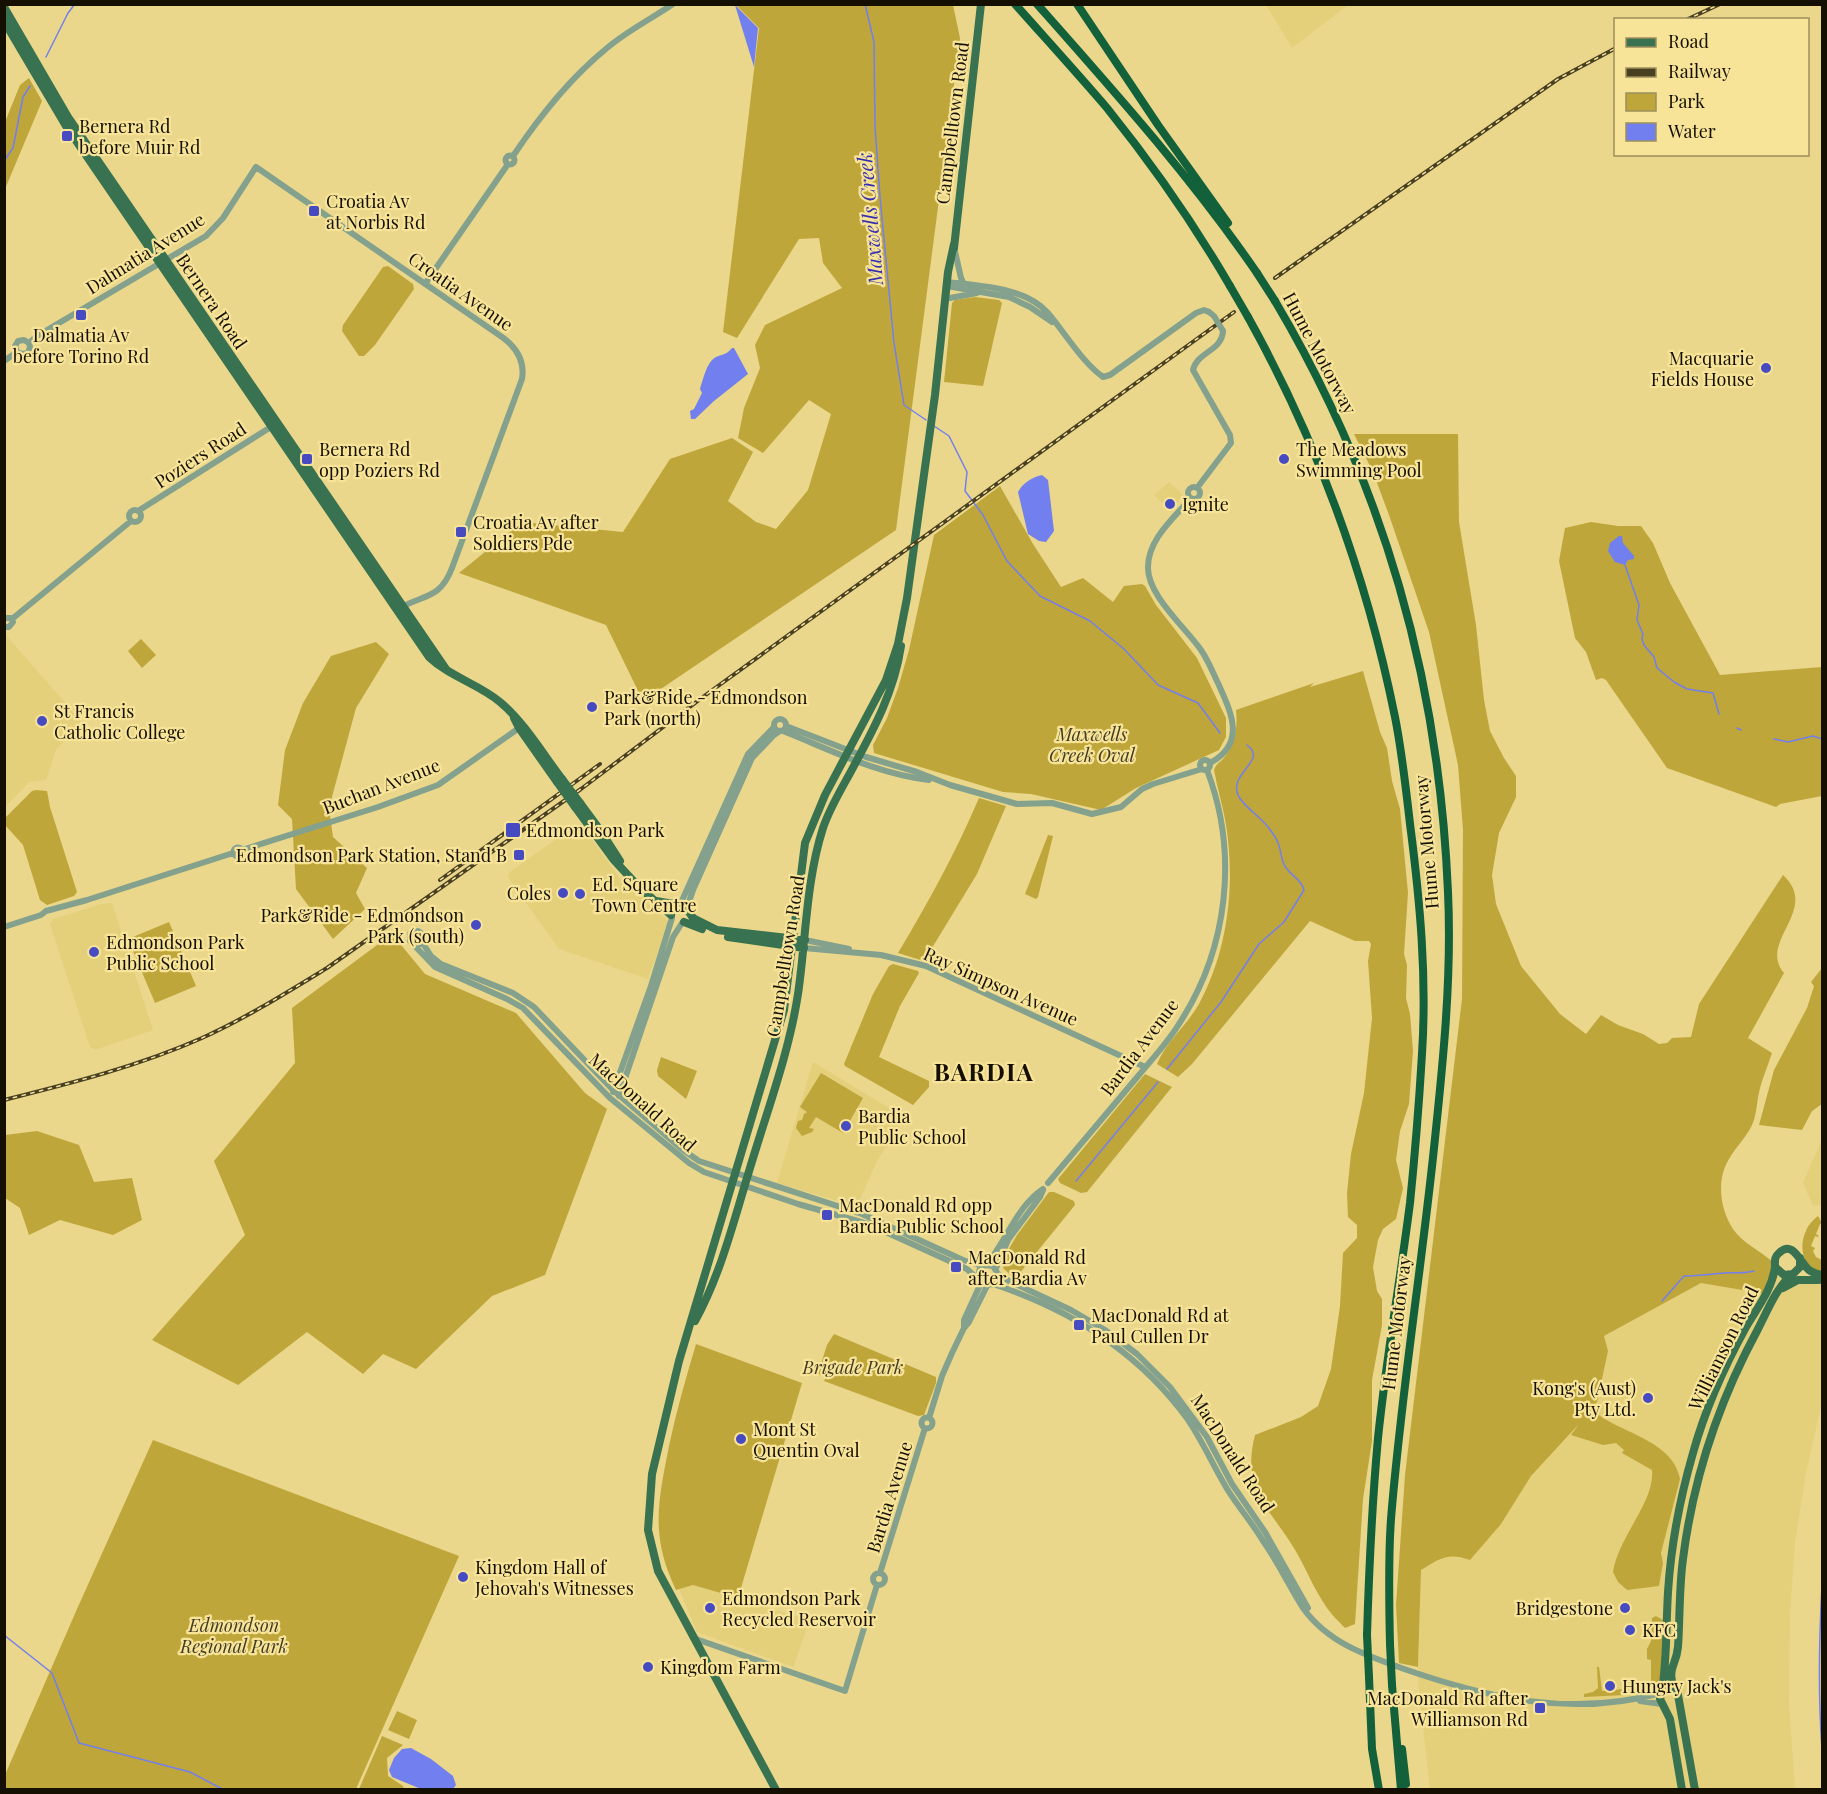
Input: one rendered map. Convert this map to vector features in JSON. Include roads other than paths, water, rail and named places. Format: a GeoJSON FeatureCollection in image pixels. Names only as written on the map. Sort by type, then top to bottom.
{"type":"FeatureCollection","features":[{"type":"Feature","properties":{"kind":"highway","name":"Hume Motorway"},"geometry":{"type":"LineString","coordinates":[[1015,4],[1106,108],[1147,160],[1208,248],[1248,317],[1315,454],[1338,515],[1371,616],[1395,718],[1420,900],[1423,959],[1422,1053],[1410,1200],[1378,1436],[1371,1527],[1367,1635],[1372,1749],[1377,1790]]}},
{"type":"Feature","properties":{"kind":"highway","name":"Hume Motorway"},"geometry":{"type":"LineString","coordinates":[[1036,4],[1150,133],[1231,235],[1275,301],[1323,389],[1347,439],[1386,541],[1412,627],[1440,791],[1449,893],[1446,1020],[1434,1149],[1390,1521],[1390,1644],[1393,1711],[1401,1790]]}},
{"type":"Feature","properties":{"kind":"highway"},"geometry":{"type":"LineString","coordinates":[[1077,4],[1228,224],[1231,235]]}},
{"type":"Feature","properties":{"kind":"highway"},"geometry":{"type":"LineString","coordinates":[[1393,1711],[1401,1741],[1407,1790]]}},
{"type":"Feature","properties":{"kind":"main road","name":"Campbelltown Road"},"geometry":{"type":"LineString","coordinates":[[688,1333],[705,1303],[717,1274],[790,1032],[798,996],[815,862],[823,829],[831,808],[880,716],[892,688],[898,665],[949,285],[981,4]]}},
{"type":"Feature","properties":{"kind":"main road","name":"Bernera Road"},"geometry":{"type":"LineString","coordinates":[[4,7],[60,104],[163,262]]}},
{"type":"Feature","properties":{"kind":"main road","name":"Bernera Road"},"geometry":{"type":"LineString","coordinates":[[4,21],[59,117],[163,262],[409,620],[423,642],[429,657],[439,666],[495,698],[513,717]]}},
{"type":"Feature","properties":{"kind":"main road","name":"Campbelltown Road"},"geometry":{"type":"LineString","coordinates":[[935,395],[940,376],[950,298],[949,285]]}},
{"type":"Feature","properties":{"kind":"main road","name":"Campbelltown Road"},"geometry":{"type":"LineString","coordinates":[[776,1790],[658,1571],[648,1530],[648,1514],[654,1463],[679,1361],[784,1010],[805,843],[817,811],[886,680],[903,621]]}},
{"type":"Feature","properties":{"kind":"main road"},"geometry":{"type":"LineString","coordinates":[[513,717],[560,781]]}},
{"type":"Feature","properties":{"kind":"main road"},"geometry":{"type":"LineString","coordinates":[[513,717],[521,723],[613,859],[676,922],[740,939],[792,942]]}},
{"type":"Feature","properties":{"kind":"main road"},"geometry":{"type":"LineString","coordinates":[[656,901],[683,908],[704,925],[738,935],[740,939]]}},
{"type":"Feature","properties":{"kind":"main road"},"geometry":{"type":"LineString","coordinates":[[672,917],[672,910],[683,908]]}},
{"type":"Feature","properties":{"kind":"main road"},"geometry":{"type":"LineString","coordinates":[[683,908],[688,919],[683,923]]}},
{"type":"Feature","properties":{"kind":"main road"},"geometry":{"type":"LineString","coordinates":[[722,931],[804,944]]}},
{"type":"Feature","properties":{"kind":"main road"},"geometry":{"type":"LineString","coordinates":[[1784,1250],[1794,1250],[1809,1270],[1821,1279],[1781,1274],[1775,1267],[1777,1255],[1784,1250]]}},
{"type":"Feature","properties":{"kind":"main road"},"geometry":{"type":"LineString","coordinates":[[1792,1274],[1800,1267],[1800,1258]]}},
{"type":"Feature","properties":{"kind":"main road","name":"Williamson Road"},"geometry":{"type":"LineString","coordinates":[[1662,1692],[1672,1557],[1680,1506],[1693,1452],[1723,1374],[1745,1328],[1770,1287],[1775,1267]]}},
{"type":"Feature","properties":{"kind":"main road","name":"Williamson Road"},"geometry":{"type":"LineString","coordinates":[[1695,1790],[1677,1694],[1670,1674],[1677,1651],[1682,1564],[1695,1493],[1722,1405],[1735,1374],[1779,1288],[1792,1274]]}},
{"type":"Feature","properties":{"kind":"main road"},"geometry":{"type":"LineString","coordinates":[[1765,1315],[1777,1296],[1789,1284],[1798,1280],[1821,1279]]}},
{"type":"Feature","properties":{"kind":"main road"},"geometry":{"type":"LineString","coordinates":[[1662,1704],[1672,1707],[1677,1703],[1677,1694],[1669,1688],[1662,1692],[1660,1699],[1662,1704],[1670,1719],[1682,1790]]}},
{"type":"Feature","properties":{"kind":"street"},"geometry":{"type":"LineString","coordinates":[[425,284],[508,164],[506,158],[513,156],[549,105],[608,47],[673,4]]}},
{"type":"Feature","properties":{"kind":"street","name":"Dalmatia Avenue"},"geometry":{"type":"LineString","coordinates":[[29,343],[37,336],[197,242],[217,225],[256,167]]}},
{"type":"Feature","properties":{"kind":"street","name":"Croatia Avenue"},"geometry":{"type":"LineString","coordinates":[[256,167],[509,342],[520,358],[522,373],[448,577],[435,594],[400,608]]}},
{"type":"Feature","properties":{"kind":"street"},"geometry":{"type":"LineString","coordinates":[[954,244],[964,284]]}},
{"type":"Feature","properties":{"kind":"street"},"geometry":{"type":"LineString","coordinates":[[774,727],[846,754],[856,762],[915,779],[935,781],[1017,804],[1052,803],[1092,814],[1121,807],[1142,789],[1153,784],[1204,769],[1200,765],[1202,761],[1208,760],[1210,763],[1220,756],[1230,742],[1233,730],[1232,716],[1203,653],[1159,597],[1148,572],[1152,549],[1159,536],[1191,498],[1188,494],[1189,490],[1193,487],[1197,488],[1231,443],[1230,435],[1192,370],[1196,362],[1221,342],[1223,331],[1214,316],[1204,310],[1196,313],[1106,377],[1100,375],[1042,308],[1028,299],[1011,292],[964,284],[949,285]]}},
{"type":"Feature","properties":{"kind":"street"},"geometry":{"type":"LineString","coordinates":[[949,285],[1017,300],[1055,324]]}},
{"type":"Feature","properties":{"kind":"street"},"geometry":{"type":"LineString","coordinates":[[950,298],[980,292]]}},
{"type":"Feature","properties":{"kind":"street"},"geometry":{"type":"LineString","coordinates":[[20,340],[26,340],[29,343],[28,353],[17,352],[15,346],[20,340]]}},
{"type":"Feature","properties":{"kind":"street"},"geometry":{"type":"LineString","coordinates":[[4,362],[17,352]]}},
{"type":"Feature","properties":{"kind":"street","name":"Poziers Road"},"geometry":{"type":"LineString","coordinates":[[8,619],[131,521],[129,515],[131,512],[138,511],[274,424]]}},
{"type":"Feature","properties":{"kind":"street"},"geometry":{"type":"LineString","coordinates":[[4,627],[12,625],[8,619]]}},
{"type":"Feature","properties":{"kind":"street"},"geometry":{"type":"LineString","coordinates":[[780,719],[784,720],[783,729],[752,758],[683,908],[717,822],[748,754],[774,727],[775,722],[780,719]]}},
{"type":"Feature","properties":{"kind":"street","name":"Buchan Avenue"},"geometry":{"type":"LineString","coordinates":[[4,927],[233,853],[237,847],[242,850],[337,820],[438,784],[519,728]]}},
{"type":"Feature","properties":{"kind":"street"},"geometry":{"type":"LineString","coordinates":[[846,754],[860,754],[917,772],[935,781]]}},
{"type":"Feature","properties":{"kind":"street","name":"Bardia Avenue"},"geometry":{"type":"LineString","coordinates":[[1048,1183],[1178,1026],[1192,1002],[1212,956],[1225,895],[1223,837],[1204,769]]}},
{"type":"Feature","properties":{"kind":"street"},"geometry":{"type":"LineString","coordinates":[[717,822],[729,801],[733,801]]}},
{"type":"Feature","properties":{"kind":"street"},"geometry":{"type":"LineString","coordinates":[[616,1103],[616,1093],[672,917]]}},
{"type":"Feature","properties":{"kind":"street"},"geometry":{"type":"LineString","coordinates":[[610,1098],[616,1093],[676,930],[683,923]]}},
{"type":"Feature","properties":{"kind":"street"},"geometry":{"type":"LineString","coordinates":[[414,931],[423,934],[422,942],[415,945],[409,938],[414,931]]}},
{"type":"Feature","properties":{"kind":"street","name":"MacDonald Road"},"geometry":{"type":"LineString","coordinates":[[422,942],[431,956],[441,964],[513,993],[534,1007],[616,1093],[692,1156],[735,1178]]}},
{"type":"Feature","properties":{"kind":"street","name":"Ray Simpson Avenue"},"geometry":{"type":"LineString","coordinates":[[804,944],[906,960],[939,971],[1145,1067]]}},
{"type":"Feature","properties":{"kind":"street","name":"MacDonald Road"},"geometry":{"type":"LineString","coordinates":[[415,945],[426,960],[439,970],[523,1008],[610,1098],[689,1163],[704,1172],[735,1178],[862,1215],[963,1260],[985,1265],[1009,1281],[1071,1310],[1105,1330],[1137,1354],[1170,1387],[1207,1437],[1232,1484],[1265,1532],[1318,1624]]}},
{"type":"Feature","properties":{"kind":"street"},"geometry":{"type":"LineString","coordinates":[[639,1019],[651,993],[656,988]]}},
{"type":"Feature","properties":{"kind":"street","name":"MacDonald Road"},"geometry":{"type":"LineString","coordinates":[[746,1181],[815,1209],[869,1224],[967,1269],[985,1283],[1026,1296],[1091,1329],[1134,1360],[1157,1383],[1194,1430],[1228,1491],[1264,1542],[1309,1617],[1339,1641],[1361,1654],[1477,1692],[1510,1699],[1550,1704],[1591,1704],[1637,1700],[1662,1692]]}},
{"type":"Feature","properties":{"kind":"street"},"geometry":{"type":"LineString","coordinates":[[1043,1189],[1040,1197],[1008,1240],[998,1259],[997,1280],[985,1283],[978,1271],[985,1265],[994,1256],[1012,1223],[1036,1194],[1043,1189]]}},
{"type":"Feature","properties":{"kind":"street","name":"Bardia Avenue"},"geometry":{"type":"LineString","coordinates":[[693,1638],[845,1691],[877,1585],[880,1586],[885,1581],[884,1576],[880,1573],[926,1428],[932,1425],[929,1418],[942,1376],[969,1322],[985,1283]]}},
{"type":"Feature","properties":{"kind":"street","name":"MacDonald Road"},"geometry":{"type":"LineString","coordinates":[[1637,1700],[1662,1704]]}},
{"type":"Feature","properties":{"kind":"water"},"geometry":{"type":"Polygon","coordinates":[[[735,5],[758,28],[754,67],[735,5]]]}},
{"type":"Feature","properties":{"kind":"water"},"geometry":{"type":"Polygon","coordinates":[[[732,348],[748,374],[695,419],[691,419],[690,411],[694,409],[702,393],[700,389],[710,362],[732,348]]]}},
{"type":"Feature","properties":{"kind":"water"},"geometry":{"type":"Polygon","coordinates":[[[1042,475],[1048,480],[1054,531],[1046,542],[1039,541],[1028,534],[1018,492],[1028,481],[1042,475]]]}},
{"type":"Feature","properties":{"kind":"water"},"geometry":{"type":"Polygon","coordinates":[[[1622,536],[1623,543],[1634,556],[1634,559],[1628,560],[1625,565],[1615,562],[1608,551],[1610,543],[1622,536]]]}},
{"type":"Feature","properties":{"kind":"water"},"geometry":{"type":"Polygon","coordinates":[[[411,1748],[431,1759],[453,1776],[456,1785],[453,1789],[421,1789],[392,1777],[389,1770],[394,1758],[402,1749],[411,1748]]]}},
{"type":"Feature","properties":{"kind":"waterway"},"geometry":{"type":"LineString","coordinates":[[46,57],[68,13],[75,4]]}},
{"type":"Feature","properties":{"kind":"waterway","name":"Maxwells Creek"},"geometry":{"type":"LineString","coordinates":[[865,4],[874,42],[875,127],[894,343],[904,405],[926,420]]}},
{"type":"Feature","properties":{"kind":"waterway"},"geometry":{"type":"LineString","coordinates":[[4,161],[13,148],[23,97],[30,86]]}},
{"type":"Feature","properties":{"kind":"waterway","name":"Maxwells Creek"},"geometry":{"type":"LineString","coordinates":[[934,426],[949,436],[967,472],[965,491],[983,515],[1007,561],[1040,596],[1090,621],[1124,649],[1158,685],[1198,703],[1220,733]]}},
{"type":"Feature","properties":{"kind":"waterway"},"geometry":{"type":"LineString","coordinates":[[1625,565],[1639,605],[1637,620],[1643,634],[1642,639],[1654,657],[1657,668],[1687,689],[1713,693],[1719,714]]}},
{"type":"Feature","properties":{"kind":"waterway"},"geometry":{"type":"LineString","coordinates":[[1737,728],[1741,730]]}},
{"type":"Feature","properties":{"kind":"waterway"},"geometry":{"type":"LineString","coordinates":[[1774,739],[1788,742],[1813,736],[1822,739]]}},
{"type":"Feature","properties":{"kind":"waterway"},"geometry":{"type":"LineString","coordinates":[[1167,1069],[1221,1002],[1259,944],[1284,922],[1304,890],[1285,866],[1277,841],[1271,831],[1239,797],[1238,781],[1253,757],[1247,745]]}},
{"type":"Feature","properties":{"kind":"waterway"},"geometry":{"type":"LineString","coordinates":[[1076,1181],[1158,1082]]}},
{"type":"Feature","properties":{"kind":"waterway"},"geometry":{"type":"LineString","coordinates":[[1662,1301],[1684,1276],[1754,1271]]}},
{"type":"Feature","properties":{"kind":"waterway"},"geometry":{"type":"LineString","coordinates":[[1822,1586],[1819,1667],[1822,1749]]}},
{"type":"Feature","properties":{"kind":"waterway"},"geometry":{"type":"LineString","coordinates":[[4,1635],[52,1673],[79,1743],[190,1772],[224,1790]]}},
{"type":"Feature","properties":{"kind":"railway"},"geometry":{"type":"LineString","coordinates":[[1690,18],[1720,4]]}},
{"type":"Feature","properties":{"kind":"railway"},"geometry":{"type":"LineString","coordinates":[[1275,278],[1558,79],[1614,49]]}},
{"type":"Feature","properties":{"kind":"railway"},"geometry":{"type":"LineString","coordinates":[[4,1100],[105,1073],[178,1048],[266,1005],[327,968],[581,789],[707,694],[1234,312]]}},
{"type":"Feature","properties":{"kind":"railway"},"geometry":{"type":"LineString","coordinates":[[440,880],[600,764]]}},
{"type":"Feature","properties":{"kind":"place","name":"Bernera Rd before Muir Rd"},"geometry":{"type":"Point","coordinates":[67,136]}},
{"type":"Feature","properties":{"kind":"place","name":"Croatia Av at Norbis Rd"},"geometry":{"type":"Point","coordinates":[314,211]}},
{"type":"Feature","properties":{"kind":"place","name":"Dalmatia Av before Torino Rd"},"geometry":{"type":"Point","coordinates":[81,315]}},
{"type":"Feature","properties":{"kind":"place","name":"Macquarie Fields House"},"geometry":{"type":"Point","coordinates":[1766,368]}},
{"type":"Feature","properties":{"kind":"place","name":"Bernera Rd opp Poziers Rd"},"geometry":{"type":"Point","coordinates":[307,459]}},
{"type":"Feature","properties":{"kind":"place","name":"The Meadows Swimming Pool"},"geometry":{"type":"Point","coordinates":[1284,459]}},
{"type":"Feature","properties":{"kind":"place","name":"Ignite"},"geometry":{"type":"Point","coordinates":[1170,504]}},
{"type":"Feature","properties":{"kind":"place","name":"Croatia Av after Soldiers Pde"},"geometry":{"type":"Point","coordinates":[461,532]}},
{"type":"Feature","properties":{"kind":"place","name":"Park&Ride - Edmondson Park (north)"},"geometry":{"type":"Point","coordinates":[592,707]}},
{"type":"Feature","properties":{"kind":"place","name":"St Francis Catholic College"},"geometry":{"type":"Point","coordinates":[42,721]}},
{"type":"Feature","properties":{"kind":"place","name":"Edmondson Park"},"geometry":{"type":"Point","coordinates":[513,830]}},
{"type":"Feature","properties":{"kind":"place","name":"Edmondson Park Station, Stand B"},"geometry":{"type":"Point","coordinates":[519,855]}},
{"type":"Feature","properties":{"kind":"place","name":"Coles"},"geometry":{"type":"Point","coordinates":[563,893]}},
{"type":"Feature","properties":{"kind":"place","name":"Ed. Square Town Centre"},"geometry":{"type":"Point","coordinates":[580,894]}},
{"type":"Feature","properties":{"kind":"place","name":"Park&Ride - Edmondson Park (south)"},"geometry":{"type":"Point","coordinates":[476,925]}},
{"type":"Feature","properties":{"kind":"place","name":"Edmondson Park Public School"},"geometry":{"type":"Point","coordinates":[94,952]}},
{"type":"Feature","properties":{"kind":"place","name":"Bardia Public School"},"geometry":{"type":"Point","coordinates":[846,1126]}},
{"type":"Feature","properties":{"kind":"place","name":"MacDonald Rd opp Bardia Public School"},"geometry":{"type":"Point","coordinates":[827,1215]}},
{"type":"Feature","properties":{"kind":"place","name":"MacDonald Rd after Bardia Av"},"geometry":{"type":"Point","coordinates":[956,1267]}},
{"type":"Feature","properties":{"kind":"place","name":"MacDonald Rd at Paul Cullen Dr"},"geometry":{"type":"Point","coordinates":[1079,1325]}},
{"type":"Feature","properties":{"kind":"place","name":"Kong's (Aust) Pty Ltd."},"geometry":{"type":"Point","coordinates":[1648,1398]}},
{"type":"Feature","properties":{"kind":"place","name":"Mont St Quentin Oval"},"geometry":{"type":"Point","coordinates":[741,1439]}},
{"type":"Feature","properties":{"kind":"place","name":"Kingdom Hall of Jehovah's Witnesses"},"geometry":{"type":"Point","coordinates":[463,1577]}},
{"type":"Feature","properties":{"kind":"place","name":"Edmondson Park Recycled Reservoir"},"geometry":{"type":"Point","coordinates":[710,1608]}},
{"type":"Feature","properties":{"kind":"place","name":"Bridgestone"},"geometry":{"type":"Point","coordinates":[1625,1608]}},
{"type":"Feature","properties":{"kind":"place","name":"KFC"},"geometry":{"type":"Point","coordinates":[1630,1630]}},
{"type":"Feature","properties":{"kind":"place","name":"Kingdom Farm"},"geometry":{"type":"Point","coordinates":[648,1667]}},
{"type":"Feature","properties":{"kind":"place","name":"Hungry Jack's"},"geometry":{"type":"Point","coordinates":[1610,1686]}},
{"type":"Feature","properties":{"kind":"place","name":"MacDonald Rd after Williamson Rd"},"geometry":{"type":"Point","coordinates":[1540,1708]}},
{"type":"Feature","properties":{"kind":"district","name":"BARDIA"},"geometry":{"type":"Point","coordinates":[984,1071]}},
{"type":"Feature","properties":{"kind":"park label","name":"Maxwells Creek Oval"},"geometry":{"type":"Point","coordinates":[1092,744]}},
{"type":"Feature","properties":{"kind":"park label","name":"Brigade Park"},"geometry":{"type":"Point","coordinates":[853,1367]}},
{"type":"Feature","properties":{"kind":"park label","name":"Edmondson Regional Park"},"geometry":{"type":"Point","coordinates":[234,1635]}}]}
